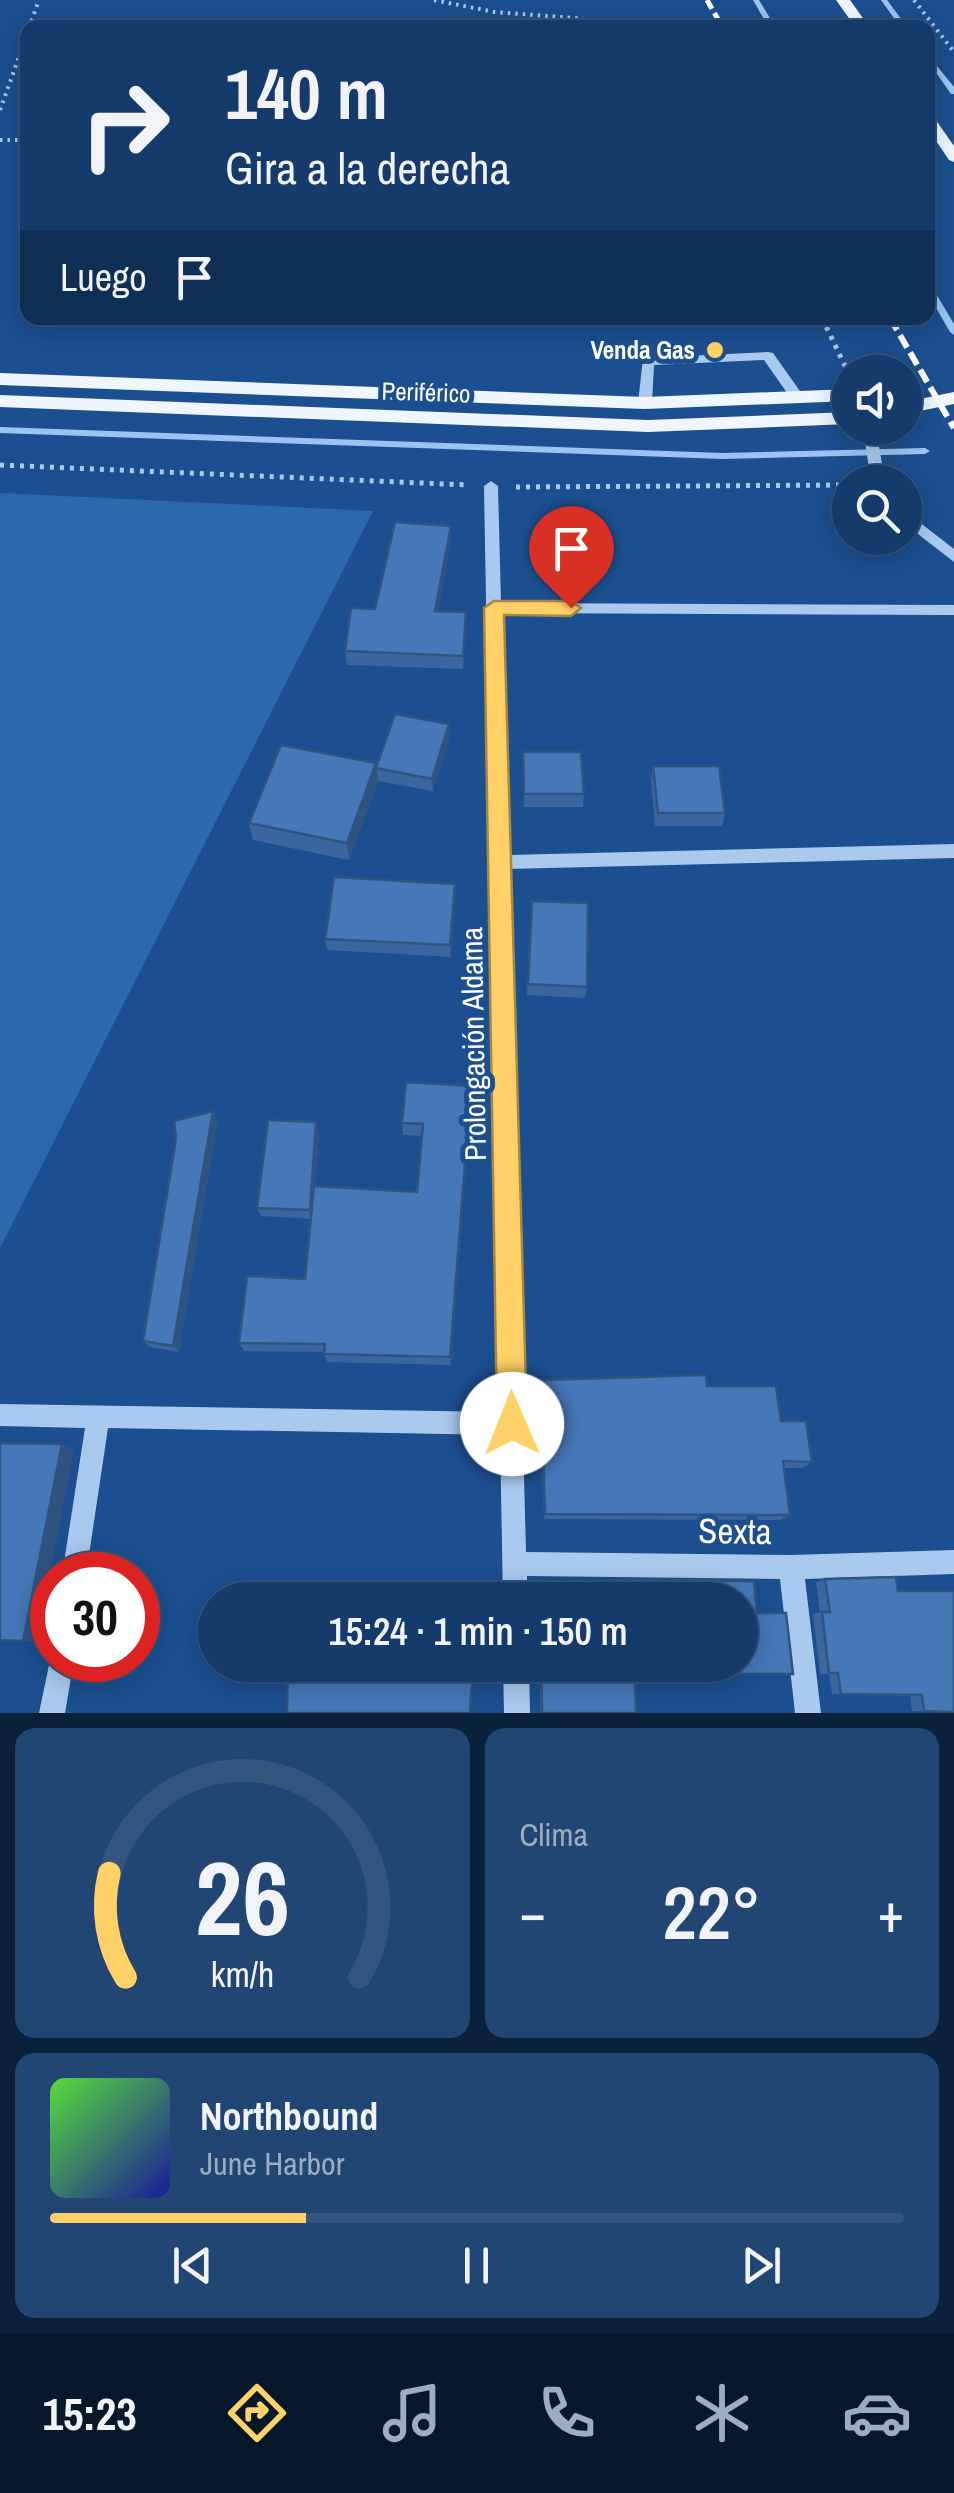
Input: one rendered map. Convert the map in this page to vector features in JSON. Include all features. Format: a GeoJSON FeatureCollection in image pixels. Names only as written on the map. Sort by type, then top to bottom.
{"type":"FeatureCollection","features":[{"type":"Feature","properties":{"kind":"main road"},"geometry":{"type":"LineString","coordinates":[[935,129],[954,157]]}},
{"type":"Feature","properties":{"kind":"main road","name":"Periférico"},"geometry":{"type":"LineString","coordinates":[[0,379],[645,403],[832,396]]}},
{"type":"Feature","properties":{"kind":"main road","name":"Periférico"},"geometry":{"type":"LineString","coordinates":[[0,401],[648,426],[832,419]]}},
{"type":"Feature","properties":{"kind":"street"},"geometry":{"type":"LineString","coordinates":[[645,403],[648,361],[768,356],[797,397]]}},
{"type":"Feature","properties":{"kind":"street","name":"Prolongación Aldama"},"geometry":{"type":"LineString","coordinates":[[491,486],[516,1582]]}},
{"type":"Feature","properties":{"kind":"street"},"geometry":{"type":"LineString","coordinates":[[922,530],[954,556]]}},
{"type":"Feature","properties":{"kind":"street"},"geometry":{"type":"LineString","coordinates":[[494,608],[954,610]]}},
{"type":"Feature","properties":{"kind":"street"},"geometry":{"type":"LineString","coordinates":[[502,862],[954,851]]}},
{"type":"Feature","properties":{"kind":"street"},"geometry":{"type":"LineString","coordinates":[[0,1415],[512,1424]]}},
{"type":"Feature","properties":{"kind":"street"},"geometry":{"type":"LineString","coordinates":[[78,1552],[98,1418]]}},
{"type":"Feature","properties":{"kind":"street","name":"Sexta"},"geometry":{"type":"LineString","coordinates":[[515,1564],[792,1567],[954,1562]]}},
{"type":"Feature","properties":{"kind":"street"},"geometry":{"type":"LineString","coordinates":[[792,1567],[808,1713]]}},
{"type":"Feature","properties":{"kind":"street"},"geometry":{"type":"LineString","coordinates":[[52,1713],[57,1682]]}},
{"type":"Feature","properties":{"kind":"street"},"geometry":{"type":"LineString","coordinates":[[516,1682],[517,1713]]}},
{"type":"Feature","properties":{"kind":"path"},"geometry":{"type":"LineString","coordinates":[[434,0],[504,13],[549,12],[597,20]]}},
{"type":"Feature","properties":{"kind":"path"},"geometry":{"type":"LineString","coordinates":[[914,0],[929,20]]}},
{"type":"Feature","properties":{"kind":"path"},"geometry":{"type":"LineString","coordinates":[[935,27],[954,52]]}},
{"type":"Feature","properties":{"kind":"path"},"geometry":{"type":"LineString","coordinates":[[0,110],[20,53]]}},
{"type":"Feature","properties":{"kind":"path"},"geometry":{"type":"LineString","coordinates":[[825,325],[840,355]]}},
{"type":"Feature","properties":{"kind":"path"},"geometry":{"type":"LineString","coordinates":[[0,465],[491,486],[832,486]]}},
{"type":"Feature","properties":{"kind":"shaded area"},"geometry":{"type":"Polygon","coordinates":[[[0,493],[373,511],[0,1248],[0,493]]]}},
{"type":"Feature","properties":{"kind":"building"},"geometry":{"type":"Polygon","coordinates":[[[395,522],[451,526],[435,611],[466,612],[463,656],[345,651],[351,608],[375,609],[395,522]]]}},
{"type":"Feature","properties":{"kind":"building"},"geometry":{"type":"Polygon","coordinates":[[[395,714],[449,724],[432,779],[376,768],[395,714]]]}},
{"type":"Feature","properties":{"kind":"building"},"geometry":{"type":"Polygon","coordinates":[[[281,745],[376,763],[347,843],[249,823],[281,745]]]}},
{"type":"Feature","properties":{"kind":"building"},"geometry":{"type":"Polygon","coordinates":[[[523,752],[581,752],[584,794],[524,794],[523,752]]]}},
{"type":"Feature","properties":{"kind":"building"},"geometry":{"type":"Polygon","coordinates":[[[653,766],[719,766],[725,813],[658,813],[653,766]]]}},
{"type":"Feature","properties":{"kind":"building"},"geometry":{"type":"Polygon","coordinates":[[[334,877],[455,884],[450,945],[325,939],[334,877]]]}},
{"type":"Feature","properties":{"kind":"building"},"geometry":{"type":"Polygon","coordinates":[[[532,901],[588,903],[587,987],[528,984],[532,901]]]}},
{"type":"Feature","properties":{"kind":"building"},"geometry":{"type":"Polygon","coordinates":[[[406,1082],[471,1086],[450,1357],[324,1354],[325,1344],[239,1343],[247,1276],[305,1279],[314,1186],[417,1192],[423,1124],[402,1123],[406,1082]]]}},
{"type":"Feature","properties":{"kind":"building"},"geometry":{"type":"Polygon","coordinates":[[[213,1111],[173,1346],[143,1341],[176,1139],[174,1121],[213,1111]]]}},
{"type":"Feature","properties":{"kind":"building"},"geometry":{"type":"Polygon","coordinates":[[[268,1120],[316,1122],[310,1210],[257,1208],[268,1120]]]}},
{"type":"Feature","properties":{"kind":"building"},"geometry":{"type":"Polygon","coordinates":[[[706,1375],[707,1386],[776,1386],[781,1421],[806,1421],[812,1462],[783,1461],[790,1515],[545,1514],[541,1380],[706,1375]]]}},
{"type":"Feature","properties":{"kind":"building"},"geometry":{"type":"Polygon","coordinates":[[[0,1443],[62,1444],[41,1552],[30,1552],[30,1606],[23,1641],[0,1640],[0,1443]]]}},
{"type":"Feature","properties":{"kind":"building"},"geometry":{"type":"Polygon","coordinates":[[[896,1577],[898,1591],[954,1591],[954,1712],[924,1711],[922,1695],[841,1694],[838,1673],[829,1673],[822,1612],[830,1612],[825,1579],[896,1577]]]}},
{"type":"Feature","properties":{"kind":"building"},"geometry":{"type":"Polygon","coordinates":[[[620,1580],[754,1582],[597,1582],[620,1580]]]}},
{"type":"Feature","properties":{"kind":"building"},"geometry":{"type":"Polygon","coordinates":[[[758,1613],[786,1613],[793,1674],[758,1674],[758,1613]]]}},
{"type":"Feature","properties":{"kind":"building"},"geometry":{"type":"Polygon","coordinates":[[[288,1682],[472,1682],[470,1713],[287,1713],[288,1682]]]}},
{"type":"Feature","properties":{"kind":"building"},"geometry":{"type":"Polygon","coordinates":[[[541,1682],[635,1682],[636,1713],[542,1713],[541,1682]]]}},
{"type":"Feature","properties":{"kind":"waterway"},"geometry":{"type":"LineString","coordinates":[[756,0],[768,20]]}},
{"type":"Feature","properties":{"kind":"waterway"},"geometry":{"type":"LineString","coordinates":[[884,0],[899,20]]}},
{"type":"Feature","properties":{"kind":"waterway"},"geometry":{"type":"LineString","coordinates":[[935,66],[954,92]]}},
{"type":"Feature","properties":{"kind":"waterway"},"geometry":{"type":"LineString","coordinates":[[935,299],[954,332]]}},
{"type":"Feature","properties":{"kind":"waterway"},"geometry":{"type":"LineString","coordinates":[[0,430],[723,456],[925,451]]}},
{"type":"Feature","properties":{"kind":"railway"},"geometry":{"type":"LineString","coordinates":[[707,0],[718,20]]}},
{"type":"Feature","properties":{"kind":"railway"},"geometry":{"type":"LineString","coordinates":[[894,325],[954,428]]}},
{"type":"Feature","properties":{"kind":"place","name":"Venda Gas"},"geometry":{"type":"Point","coordinates":[715,350]}},
{"type":"Feature","properties":{"kind":"route"},"geometry":{"type":"LineString","coordinates":[[512,1424],[494,608],[571,608]]}}]}
